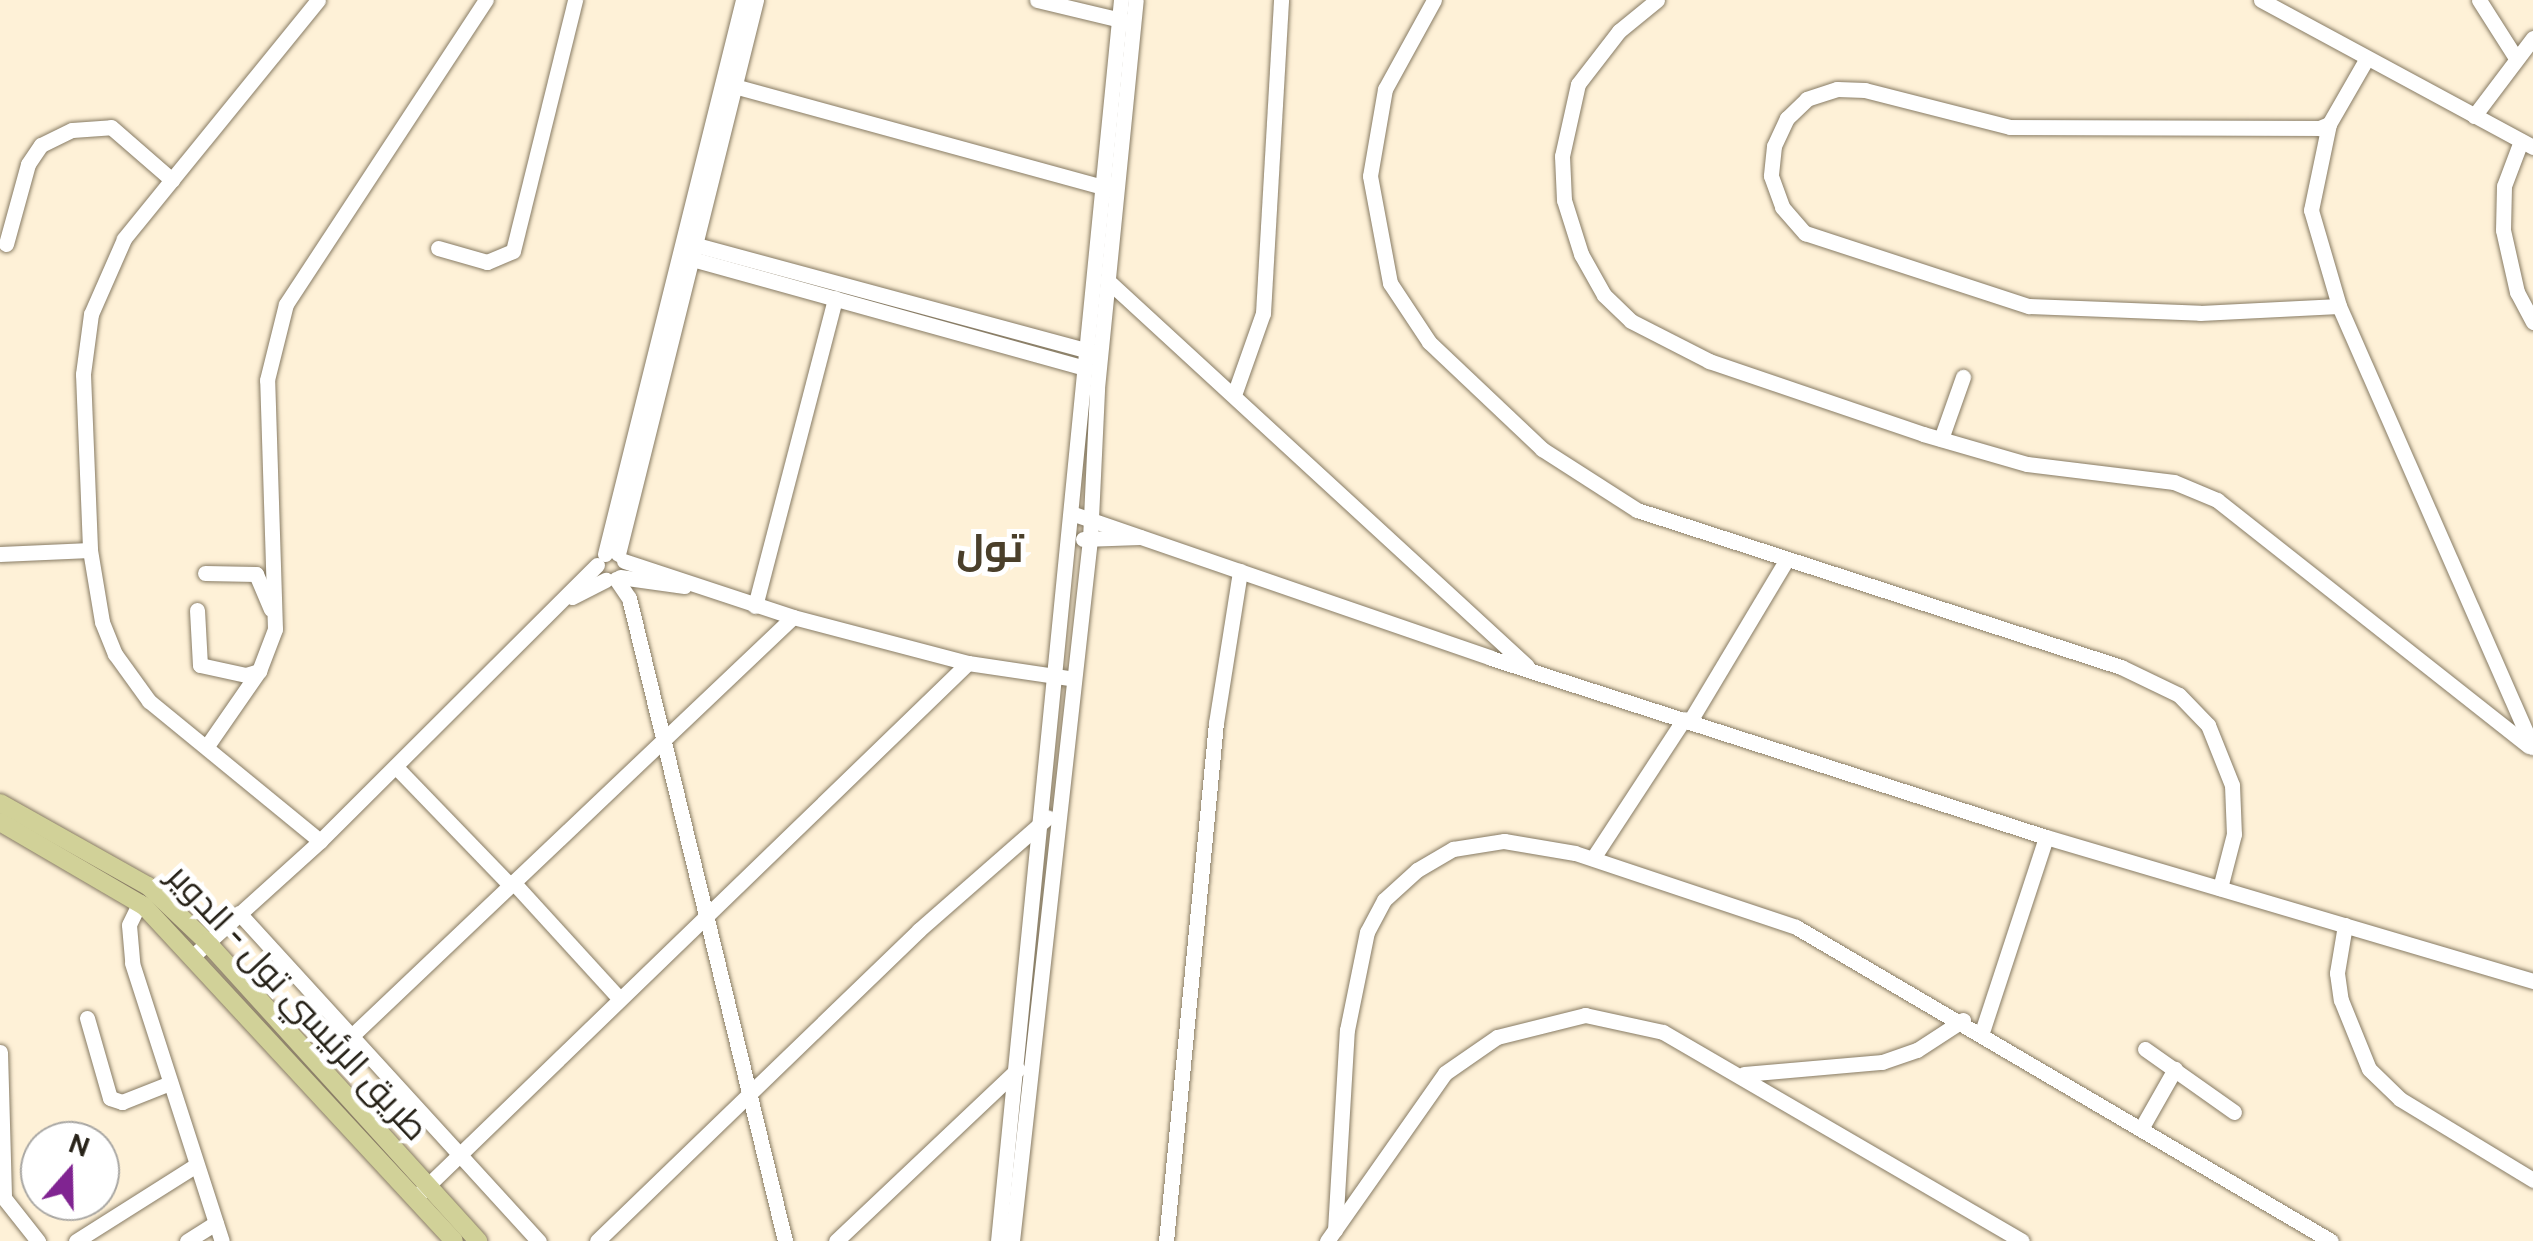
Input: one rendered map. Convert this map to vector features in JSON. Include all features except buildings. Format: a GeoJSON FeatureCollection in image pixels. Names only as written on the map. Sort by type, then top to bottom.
{"type":"FeatureCollection","features":[{"type":"Feature","properties":{"kind":"main road","name":"طريق الرئيسي تول - الدوير"},"geometry":{"type":"LineString","coordinates":[[0,803],[148,886],[421,1192],[478,1241]]}},
{"type":"Feature","properties":{"kind":"main road","name":"طريق الرئيسي تول - الدوير"},"geometry":{"type":"LineString","coordinates":[[0,822],[140,902],[200,948],[320,1066],[421,1192],[454,1241]]}},
{"type":"Feature","properties":{"kind":"street"},"geometry":{"type":"LineString","coordinates":[[318,0],[124,239],[91,314],[83,374],[90,550],[102,622],[122,668],[149,701],[320,841]]}},
{"type":"Feature","properties":{"kind":"street"},"geometry":{"type":"LineString","coordinates":[[208,746],[259,671],[276,618],[266,425],[280,322],[310,260],[486,0]]}},
{"type":"Feature","properties":{"kind":"street"},"geometry":{"type":"LineString","coordinates":[[438,248],[487,262],[514,249],[575,0]]}},
{"type":"Feature","properties":{"kind":"street"},"geometry":{"type":"LineString","coordinates":[[200,948],[320,841],[564,602],[612,567],[689,250],[743,0]]}},
{"type":"Feature","properties":{"kind":"street"},"geometry":{"type":"LineString","coordinates":[[689,250],[756,0]]}},
{"type":"Feature","properties":{"kind":"street"},"geometry":{"type":"LineString","coordinates":[[1037,0],[1126,21]]}},
{"type":"Feature","properties":{"kind":"street"},"geometry":{"type":"LineString","coordinates":[[998,1241],[1042,916],[1065,678],[1072,513],[1126,21],[1122,0]]}},
{"type":"Feature","properties":{"kind":"street"},"geometry":{"type":"LineString","coordinates":[[1126,21],[1136,0]]}},
{"type":"Feature","properties":{"kind":"street"},"geometry":{"type":"LineString","coordinates":[[1234,395],[1263,312],[1281,0]]}},
{"type":"Feature","properties":{"kind":"street"},"geometry":{"type":"LineString","coordinates":[[1434,0],[1392,70],[1374,131],[1373,209],[1397,297],[1450,366],[1570,470],[1637,510],[1785,562],[2121,667],[2179,695],[2208,724],[2232,785],[2234,834],[2220,888]]}},
{"type":"Feature","properties":{"kind":"street"},"geometry":{"type":"LineString","coordinates":[[1657,0],[1600,52],[1567,113],[1564,200],[1595,282],[1632,321],[1674,347],[1941,439],[2027,464],[2174,482],[2217,500],[2533,748]]}},
{"type":"Feature","properties":{"kind":"street"},"geometry":{"type":"LineString","coordinates":[[2261,0],[2527,144],[2504,186],[2503,230],[2517,292],[2533,322]]}},
{"type":"Feature","properties":{"kind":"street"},"geometry":{"type":"LineString","coordinates":[[2479,0],[2516,58]]}},
{"type":"Feature","properties":{"kind":"street"},"geometry":{"type":"LineString","coordinates":[[2474,116],[2533,38]]}},
{"type":"Feature","properties":{"kind":"street"},"geometry":{"type":"LineString","coordinates":[[2367,58],[2329,124],[2310,210],[2339,306],[2533,748]]}},
{"type":"Feature","properties":{"kind":"street"},"geometry":{"type":"LineString","coordinates":[[734,86],[1109,189]]}},
{"type":"Feature","properties":{"kind":"street"},"geometry":{"type":"LineString","coordinates":[[2329,124],[2067,131],[2010,127],[1865,90],[1837,89],[1806,99],[1787,118],[1774,146],[1771,176],[1792,221],[1814,238],[2030,306],[2200,313],[2339,306]]}},
{"type":"Feature","properties":{"kind":"street"},"geometry":{"type":"LineString","coordinates":[[6,244],[28,164],[42,146],[72,130],[111,127],[172,180]]}},
{"type":"Feature","properties":{"kind":"street"},"geometry":{"type":"LineString","coordinates":[[1065,678],[1090,539],[1091,358],[1107,280],[1109,189]]}},
{"type":"Feature","properties":{"kind":"street"},"geometry":{"type":"LineString","coordinates":[[689,250],[834,298],[882,305]]}},
{"type":"Feature","properties":{"kind":"street"},"geometry":{"type":"LineString","coordinates":[[689,250],[914,314],[1091,358]]}},
{"type":"Feature","properties":{"kind":"street"},"geometry":{"type":"LineString","coordinates":[[1107,280],[1532,672]]}},
{"type":"Feature","properties":{"kind":"street"},"geometry":{"type":"LineString","coordinates":[[755,606],[834,298]]}},
{"type":"Feature","properties":{"kind":"street"},"geometry":{"type":"LineString","coordinates":[[1941,439],[1963,378]]}},
{"type":"Feature","properties":{"kind":"street"},"geometry":{"type":"LineString","coordinates":[[1072,513],[1092,516],[1532,672],[2046,837],[2533,981]]}},
{"type":"Feature","properties":{"kind":"street"},"geometry":{"type":"LineString","coordinates":[[1070,538],[1144,537]]}},
{"type":"Feature","properties":{"kind":"street"},"geometry":{"type":"LineString","coordinates":[[0,554],[90,550]]}},
{"type":"Feature","properties":{"kind":"street"},"geometry":{"type":"LineString","coordinates":[[1593,858],[1687,720],[1785,562]]}},
{"type":"Feature","properties":{"kind":"street"},"geometry":{"type":"LineString","coordinates":[[612,567],[968,663],[1065,678]]}},
{"type":"Feature","properties":{"kind":"street"},"geometry":{"type":"LineString","coordinates":[[612,567],[629,598],[709,915],[785,1241]]}},
{"type":"Feature","properties":{"kind":"street"},"geometry":{"type":"LineString","coordinates":[[1166,1241],[1216,723],[1240,571]]}},
{"type":"Feature","properties":{"kind":"street"},"geometry":{"type":"LineString","coordinates":[[205,573],[256,574],[276,618]]}},
{"type":"Feature","properties":{"kind":"street"},"geometry":{"type":"LineString","coordinates":[[197,610],[200,665],[246,675],[259,671]]}},
{"type":"Feature","properties":{"kind":"street"},"geometry":{"type":"LineString","coordinates":[[320,1066],[792,617]]}},
{"type":"Feature","properties":{"kind":"street"},"geometry":{"type":"LineString","coordinates":[[421,1192],[618,997],[709,915],[968,663]]}},
{"type":"Feature","properties":{"kind":"street"},"geometry":{"type":"LineString","coordinates":[[396,767],[618,997]]}},
{"type":"Feature","properties":{"kind":"street"},"geometry":{"type":"LineString","coordinates":[[597,1241],[1051,817]]}},
{"type":"Feature","properties":{"kind":"street"},"geometry":{"type":"LineString","coordinates":[[1982,1032],[2046,837]]}},
{"type":"Feature","properties":{"kind":"street"},"geometry":{"type":"LineString","coordinates":[[1331,1236],[1354,977],[1384,900],[1416,870],[1477,844],[1537,844],[1593,858],[1796,927],[1963,1020],[2331,1241]]}},
{"type":"Feature","properties":{"kind":"street"},"geometry":{"type":"LineString","coordinates":[[140,902],[128,940],[222,1241]]}},
{"type":"Feature","properties":{"kind":"street"},"geometry":{"type":"LineString","coordinates":[[238,913],[539,1241]]}},
{"type":"Feature","properties":{"kind":"street"},"geometry":{"type":"LineString","coordinates":[[2345,925],[2337,973],[2341,1000],[2369,1069],[2400,1099],[2533,1180]]}},
{"type":"Feature","properties":{"kind":"street"},"geometry":{"type":"LineString","coordinates":[[88,1018],[110,1098],[122,1102],[170,1083]]}},
{"type":"Feature","properties":{"kind":"street"},"geometry":{"type":"LineString","coordinates":[[1331,1236],[1433,1085],[1497,1038],[1554,1019],[1618,1019],[1663,1032],[1744,1074],[2022,1241]]}},
{"type":"Feature","properties":{"kind":"street"},"geometry":{"type":"LineString","coordinates":[[1744,1074],[1882,1062],[1932,1042],[1963,1020]]}},
{"type":"Feature","properties":{"kind":"street"},"geometry":{"type":"LineString","coordinates":[[2145,1049],[2234,1112]]}},
{"type":"Feature","properties":{"kind":"street"},"geometry":{"type":"LineString","coordinates":[[0,1052],[4,1198],[38,1241]]}},
{"type":"Feature","properties":{"kind":"street"},"geometry":{"type":"LineString","coordinates":[[2142,1127],[2175,1069]]}},
{"type":"Feature","properties":{"kind":"street"},"geometry":{"type":"LineString","coordinates":[[836,1241],[1023,1070]]}},
{"type":"Feature","properties":{"kind":"street"},"geometry":{"type":"LineString","coordinates":[[1012,1241],[1023,1070]]}},
{"type":"Feature","properties":{"kind":"street"},"geometry":{"type":"LineString","coordinates":[[76,1241],[196,1165]]}},
{"type":"Feature","properties":{"kind":"street"},"geometry":{"type":"LineString","coordinates":[[1988,1220],[1997,1241]]}},
{"type":"Feature","properties":{"kind":"street"},"geometry":{"type":"LineString","coordinates":[[187,1241],[216,1223]]}},
{"type":"Feature","properties":{"kind":"district","name":"تول"},"geometry":{"type":"Point","coordinates":[990,548]}}]}
